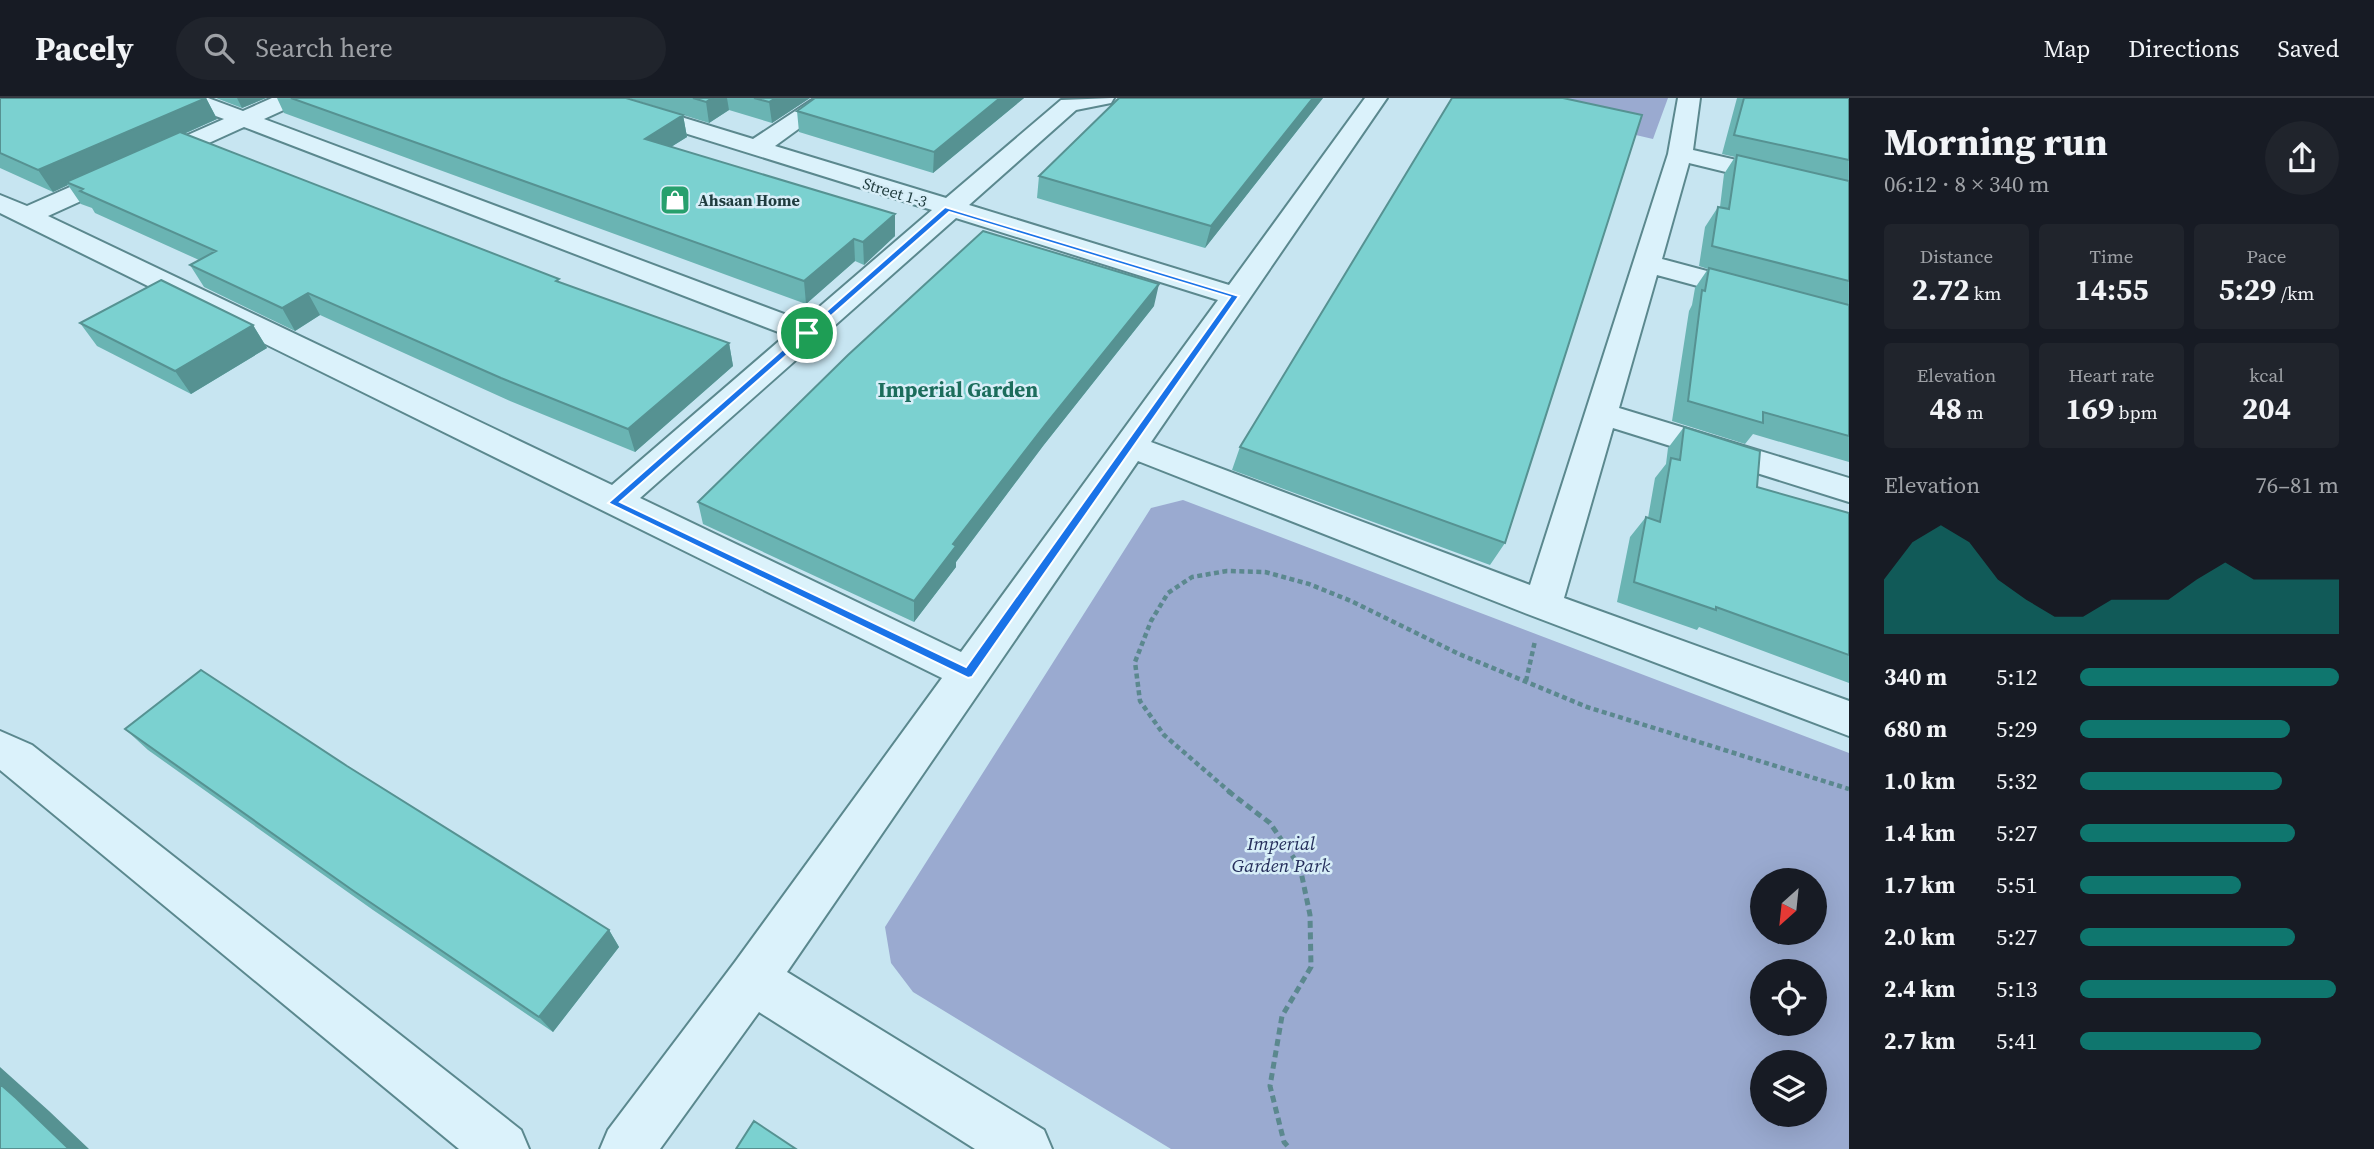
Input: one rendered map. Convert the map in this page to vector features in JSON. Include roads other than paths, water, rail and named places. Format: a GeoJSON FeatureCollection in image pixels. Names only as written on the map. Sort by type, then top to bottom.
{"type":"FeatureCollection","features":[{"type":"Feature","properties":{"kind":"street"},"geometry":{"type":"LineString","coordinates":[[188,98],[807,333]]}},
{"type":"Feature","properties":{"kind":"street"},"geometry":{"type":"LineString","coordinates":[[14,210],[291,98]]}},
{"type":"Feature","properties":{"kind":"street","name":"Street 1-3"},"geometry":{"type":"LineString","coordinates":[[596,98],[1235,296]]}},
{"type":"Feature","properties":{"kind":"street"},"geometry":{"type":"LineString","coordinates":[[756,148],[830,98]]}},
{"type":"Feature","properties":{"kind":"street"},"geometry":{"type":"LineString","coordinates":[[613,503],[1069,105],[1103,98]]}},
{"type":"Feature","properties":{"kind":"street"},"geometry":{"type":"LineString","coordinates":[[627,1149],[753,979],[1376,98]]}},
{"type":"Feature","properties":{"kind":"street"},"geometry":{"type":"LineString","coordinates":[[1543,605],[1680,154],[1689,98]]}},
{"type":"Feature","properties":{"kind":"street"},"geometry":{"type":"LineString","coordinates":[[1680,154],[1849,194]]}},
{"type":"Feature","properties":{"kind":"street"},"geometry":{"type":"LineString","coordinates":[[14,210],[968,673]]}},
{"type":"Feature","properties":{"kind":"street"},"geometry":{"type":"LineString","coordinates":[[1646,263],[1849,318]]}},
{"type":"Feature","properties":{"kind":"street"},"geometry":{"type":"LineString","coordinates":[[1602,414],[1849,490]]}},
{"type":"Feature","properties":{"kind":"street"},"geometry":{"type":"LineString","coordinates":[[1130,446],[1849,719]]}},
{"type":"Feature","properties":{"kind":"street"},"geometry":{"type":"LineString","coordinates":[[0,749],[17,758],[502,1149]]}},
{"type":"Feature","properties":{"kind":"street"},"geometry":{"type":"LineString","coordinates":[[753,979],[1025,1149]]}},
{"type":"Feature","properties":{"kind":"place","name":"Ahsaan Home"},"geometry":{"type":"Point","coordinates":[675,200]}},
{"type":"Feature","properties":{"kind":"district","name":"Imperial Garden"},"geometry":{"type":"Point","coordinates":[958,390]}},
{"type":"Feature","properties":{"kind":"park label","name":"Imperial Garden Park"},"geometry":{"type":"Point","coordinates":[1281,854]}}]}
